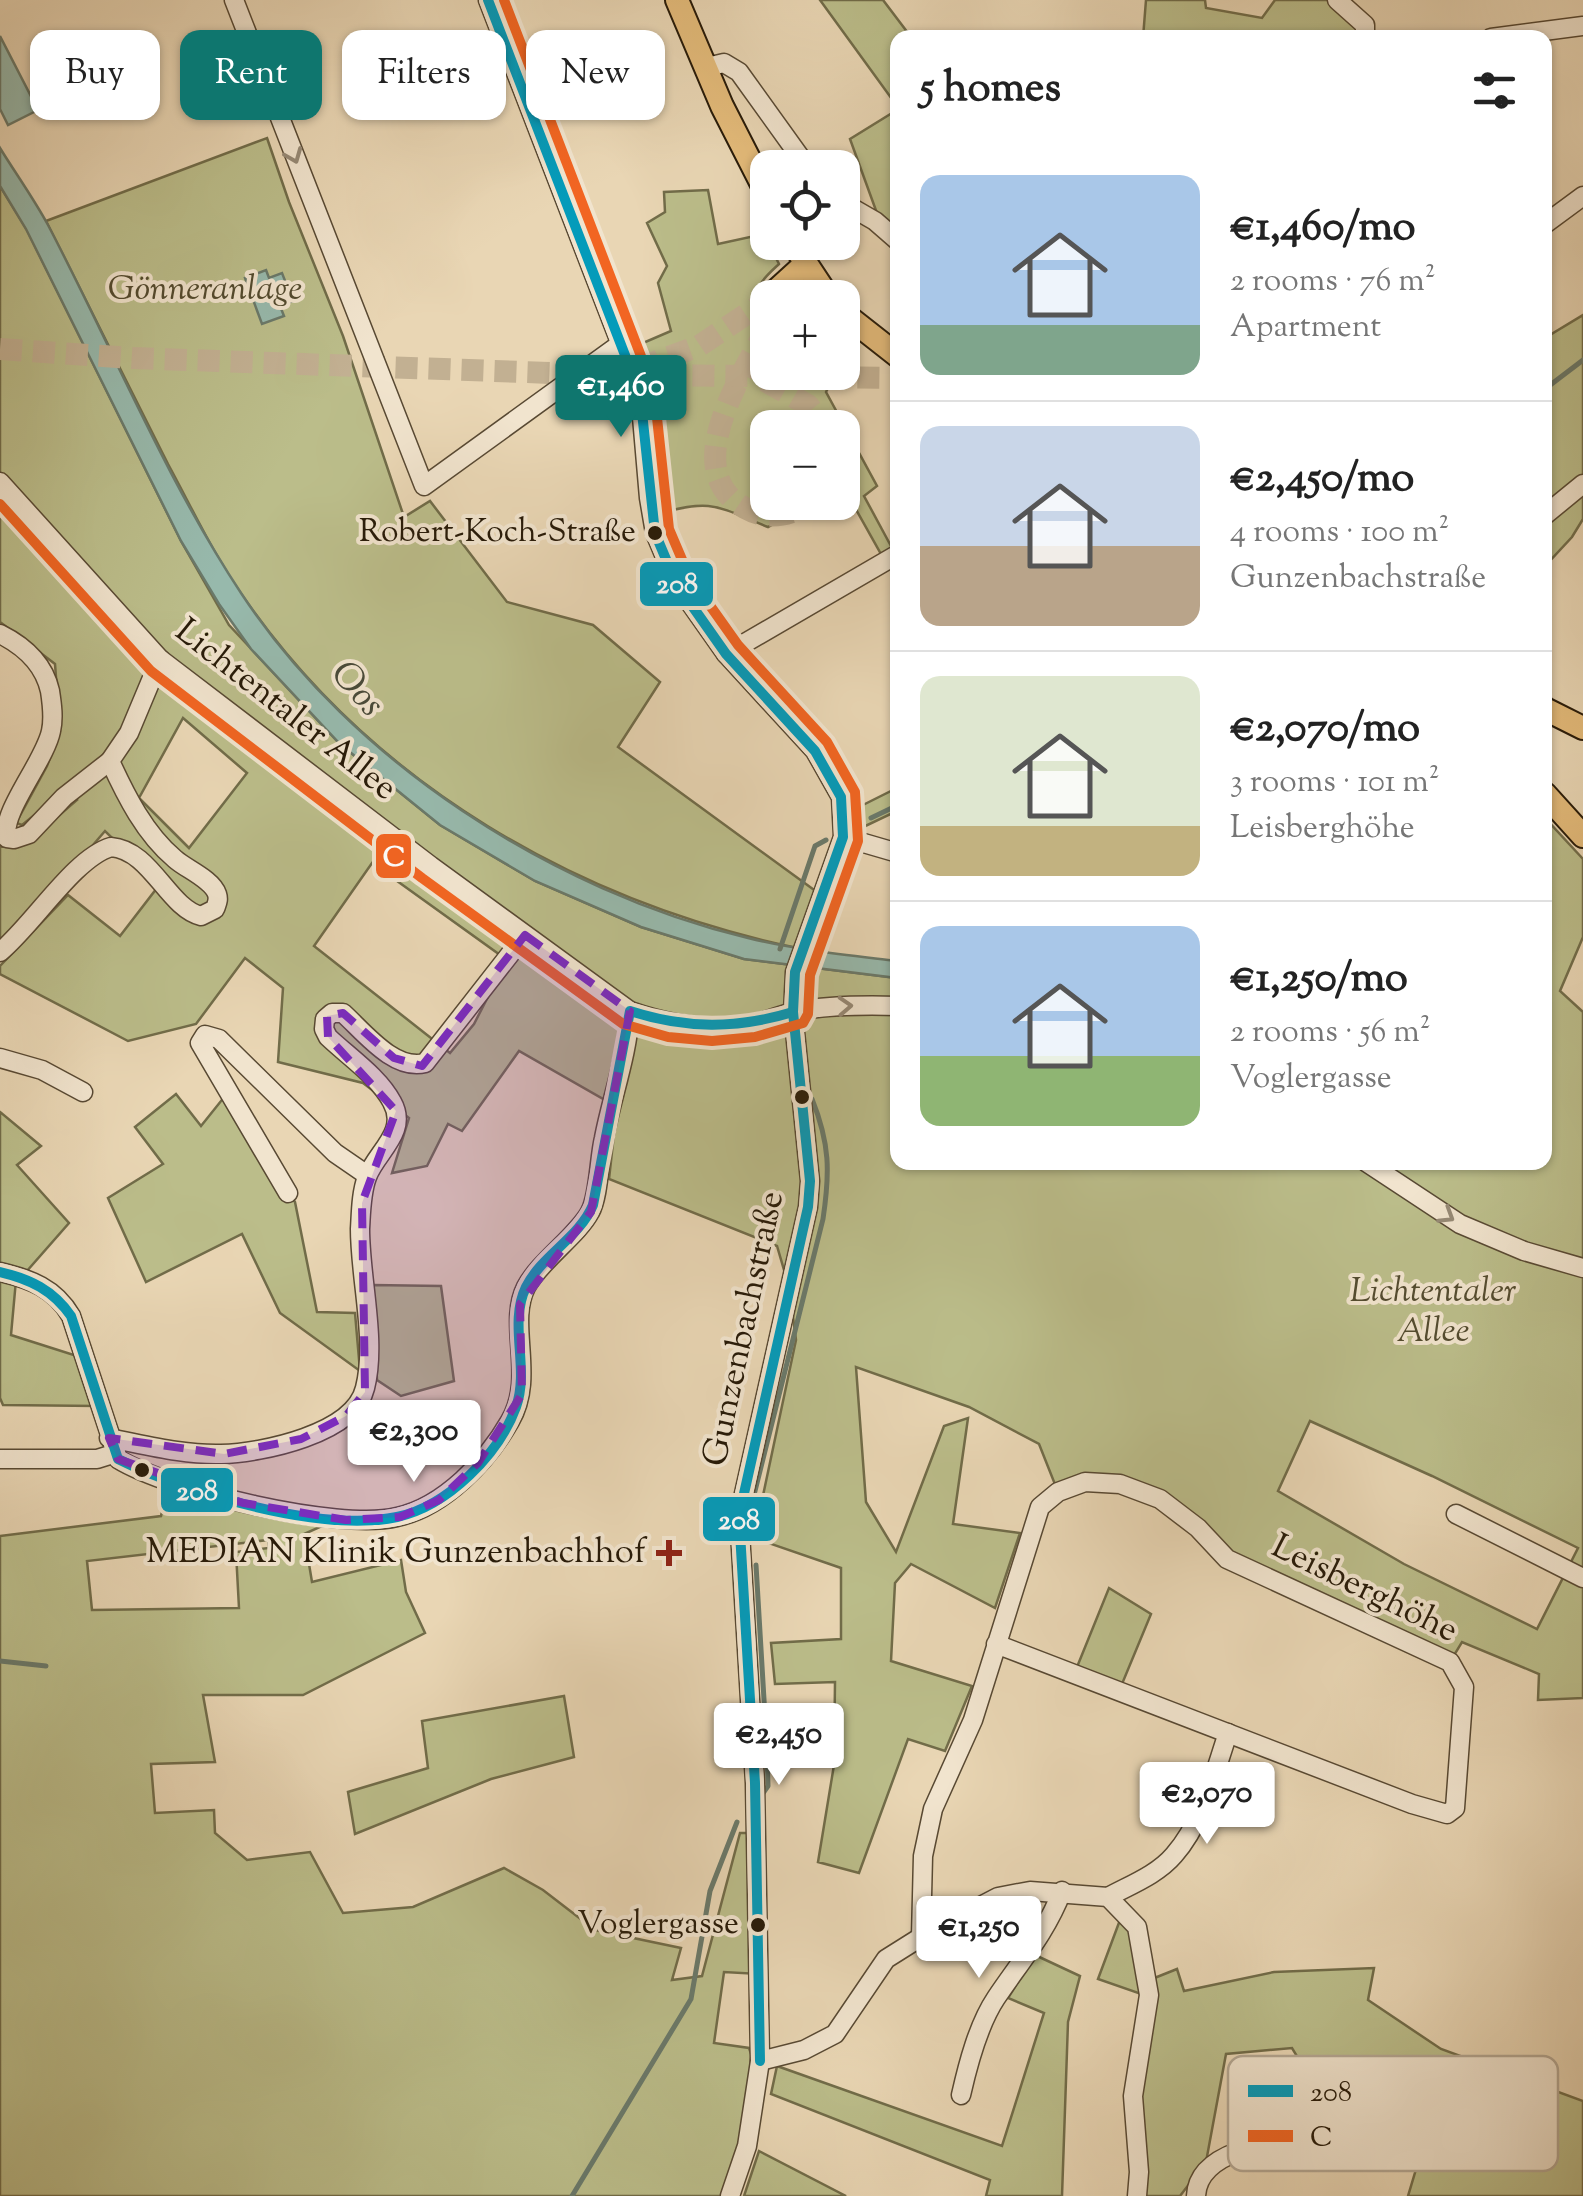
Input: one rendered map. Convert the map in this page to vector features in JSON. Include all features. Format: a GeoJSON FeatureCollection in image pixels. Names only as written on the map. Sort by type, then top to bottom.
{"type":"FeatureCollection","features":[{"type":"Feature","properties":{"kind":"main road"},"geometry":{"type":"LineString","coordinates":[[677,0],[750,159]]}},
{"type":"Feature","properties":{"kind":"main road"},"geometry":{"type":"LineString","coordinates":[[802,260],[815,280]]}},
{"type":"Feature","properties":{"kind":"main road"},"geometry":{"type":"LineString","coordinates":[[801,280],[808,271]]}},
{"type":"Feature","properties":{"kind":"main road"},"geometry":{"type":"LineString","coordinates":[[795,280],[808,271]]}},
{"type":"Feature","properties":{"kind":"main road"},"geometry":{"type":"LineString","coordinates":[[860,326],[890,350]]}},
{"type":"Feature","properties":{"kind":"main road"},"geometry":{"type":"LineString","coordinates":[[1552,712],[1583,728]]}},
{"type":"Feature","properties":{"kind":"main road"},"geometry":{"type":"LineString","coordinates":[[1552,802],[1583,836]]}},
{"type":"Feature","properties":{"kind":"street"},"geometry":{"type":"LineString","coordinates":[[234,0],[424,486],[623,342]]}},
{"type":"Feature","properties":{"kind":"street"},"geometry":{"type":"LineString","coordinates":[[488,0],[640,394],[649,498],[656,533],[676,583],[726,654],[816,751],[841,796],[843,837],[890,851]]}},
{"type":"Feature","properties":{"kind":"street"},"geometry":{"type":"LineString","coordinates":[[1337,0],[1356,14],[1365,30]]}},
{"type":"Feature","properties":{"kind":"street"},"geometry":{"type":"LineString","coordinates":[[1552,30],[1583,26]]}},
{"type":"Feature","properties":{"kind":"street"},"geometry":{"type":"LineString","coordinates":[[706,67],[724,63],[739,72],[795,150]]}},
{"type":"Feature","properties":{"kind":"street"},"geometry":{"type":"LineString","coordinates":[[1552,219],[1583,196]]}},
{"type":"Feature","properties":{"kind":"street"},"geometry":{"type":"LineString","coordinates":[[860,212],[890,234]]}},
{"type":"Feature","properties":{"kind":"street","name":"Lichtentaler Allee"},"geometry":{"type":"LineString","coordinates":[[0,482],[160,659],[630,1012],[668,1023],[708,1028],[757,1024],[792,1012],[890,1006]]}},
{"type":"Feature","properties":{"kind":"street"},"geometry":{"type":"LineString","coordinates":[[1552,509],[1583,484]]}},
{"type":"Feature","properties":{"kind":"street"},"geometry":{"type":"LineString","coordinates":[[726,654],[890,559]]}},
{"type":"Feature","properties":{"kind":"street"},"geometry":{"type":"LineString","coordinates":[[0,634],[21,645],[36,660],[49,685],[53,718],[40,760],[4,820],[7,838],[29,834],[64,797],[110,761],[129,733],[160,659]]}},
{"type":"Feature","properties":{"kind":"street"},"geometry":{"type":"LineString","coordinates":[[0,952],[22,935],[86,861],[111,847],[126,851],[163,882],[191,913],[201,916],[214,909],[218,899],[214,889],[153,836],[110,761]]}},
{"type":"Feature","properties":{"kind":"street","name":"Gunzenbachstraße"},"geometry":{"type":"LineString","coordinates":[[730,2196],[747,2146],[760,2061],[756,1783],[739,1516],[808,1207],[810,1181],[792,1012],[795,972],[843,837]]}},
{"type":"Feature","properties":{"kind":"street"},"geometry":{"type":"LineString","coordinates":[[0,1459],[98,1459],[111,1446],[224,1454],[301,1439],[334,1424],[358,1405],[368,1374],[360,1248],[362,1203],[367,1175],[389,1144],[396,1111],[384,1090],[328,1038],[324,1024],[327,1016],[342,1014],[400,1062],[426,1063],[525,935]]}},
{"type":"Feature","properties":{"kind":"street"},"geometry":{"type":"LineString","coordinates":[[0,1272],[48,1289],[64,1304],[111,1446],[124,1463],[243,1503],[346,1520],[400,1517],[439,1500],[478,1462],[511,1420],[522,1394],[520,1304],[526,1286],[591,1212],[630,1012]]}},
{"type":"Feature","properties":{"kind":"street"},"geometry":{"type":"LineString","coordinates":[[288,1193],[200,1043],[205,1034],[218,1039],[335,1153],[367,1175]]}},
{"type":"Feature","properties":{"kind":"street"},"geometry":{"type":"LineString","coordinates":[[0,1058],[42,1070],[83,1092]]}},
{"type":"Feature","properties":{"kind":"street"},"geometry":{"type":"LineString","coordinates":[[1378,1170],[1460,1224],[1524,1251],[1583,1268]]}},
{"type":"Feature","properties":{"kind":"street","name":"Leisberghöhe"},"geometry":{"type":"LineString","coordinates":[[921,1937],[924,1856],[933,1809],[973,1720],[996,1644],[1040,1508],[1058,1492],[1085,1482],[1120,1484],[1160,1500],[1198,1528],[1227,1560],[1450,1662],[1464,1687],[1458,1794],[1449,1817],[996,1644]]}},
{"type":"Feature","properties":{"kind":"street"},"geometry":{"type":"LineString","coordinates":[[1456,1514],[1583,1578]]}},
{"type":"Feature","properties":{"kind":"street"},"geometry":{"type":"LineString","coordinates":[[760,2061],[804,2050],[835,2034],[886,1959],[998,1898],[1030,1891],[1108,1897],[1149,1876],[1174,1856],[1196,1819],[1228,1733]]}},
{"type":"Feature","properties":{"kind":"street"},"geometry":{"type":"LineString","coordinates":[[961,2095],[968,2066],[994,2001],[1051,1920],[1062,1891]]}},
{"type":"Feature","properties":{"kind":"street"},"geometry":{"type":"LineString","coordinates":[[1108,1897],[1137,1927],[1150,1995],[1133,2096],[1138,2196]]}},
{"type":"Feature","properties":{"kind":"street"},"geometry":{"type":"LineString","coordinates":[[1196,2196],[1196,2188],[1213,2163],[1228,2157]]}},
{"type":"Feature","properties":{"kind":"highlighted area"},"geometry":{"type":"Polygon","coordinates":[[[525,935],[630,1011],[591,1212],[520,1304],[522,1394],[478,1463],[439,1500],[400,1517],[346,1520],[243,1503],[118,1459],[109,1438],[224,1454],[301,1439],[346,1416],[365,1392],[362,1203],[396,1111],[328,1037],[327,1016],[343,1013],[394,1058],[422,1066],[525,935]]]}},
{"type":"Feature","properties":{"kind":"green space"},"geometry":{"type":"Polygon","coordinates":[[[820,0],[883,0],[906,30],[890,30],[890,96],[820,0]]]}},
{"type":"Feature","properties":{"kind":"green space"},"geometry":{"type":"Polygon","coordinates":[[[1146,0],[1205,0],[1206,8],[1262,18],[1275,0],[1334,0],[1359,30],[1144,30],[1146,0]]]}},
{"type":"Feature","properties":{"kind":"green space"},"geometry":{"type":"Polygon","coordinates":[[[890,114],[890,227],[878,216],[860,166],[860,150],[854,150],[850,139],[890,114]]]}},
{"type":"Feature","properties":{"kind":"green space","name":"Gönneranlage"},"geometry":{"type":"Polygon","coordinates":[[[267,138],[343,336],[404,517],[430,501],[507,602],[593,625],[660,682],[618,747],[821,895],[802,949],[719,928],[639,901],[561,867],[487,826],[418,778],[353,724],[295,663],[231,579],[168,464],[46,221],[267,138]]]}},
{"type":"Feature","properties":{"kind":"green space"},"geometry":{"type":"Polygon","coordinates":[[[0,186],[26,228],[181,541],[229,625],[340,744],[440,825],[535,881],[641,927],[744,959],[890,977],[890,1170],[1552,1170],[1552,826],[1583,859],[1583,937],[1560,991],[1583,1012],[1583,1698],[1538,1700],[1539,1674],[1462,1642],[1450,1662],[1274,1582],[1198,1528],[1120,1484],[1058,1492],[1039,1444],[969,1407],[856,1367],[866,1502],[896,1552],[944,1426],[968,1418],[953,1524],[1020,1533],[995,1608],[911,1564],[895,1583],[891,1661],[972,1686],[945,1751],[908,1739],[859,1873],[818,1862],[834,1765],[835,1682],[775,1684],[771,1643],[841,1639],[841,1568],[754,1538],[796,1340],[789,1287],[777,1246],[609,1179],[617,1107],[519,1051],[462,1131],[448,1124],[427,1166],[392,1173],[409,1118],[363,1083],[278,1062],[283,988],[245,958],[196,1024],[128,1041],[0,974],[0,966],[68,895],[120,936],[160,884],[105,831],[19,931],[0,946],[0,847],[26,844],[77,800],[67,789],[22,825],[16,823],[47,766],[60,731],[55,664],[0,622],[0,186]],[[183,718],[139,798],[189,848],[247,773],[183,718]],[[372,863],[314,946],[450,1053],[474,1024],[507,960],[372,863]],[[1310,1421],[1278,1491],[1404,1564],[1537,1629],[1578,1548],[1310,1421]]]}},
{"type":"Feature","properties":{"kind":"green space"},"geometry":{"type":"Polygon","coordinates":[[[708,190],[718,244],[750,237],[750,260],[777,260],[779,264],[764,280],[750,280],[750,390],[827,390],[836,410],[750,410],[750,519],[703,506],[658,514],[640,394],[644,368],[636,346],[671,331],[658,283],[667,266],[647,223],[665,212],[664,192],[708,190]]]}},
{"type":"Feature","properties":{"kind":"green space"},"geometry":{"type":"Polygon","coordinates":[[[1583,315],[1583,519],[1552,558],[1552,334],[1583,315]]]}},
{"type":"Feature","properties":{"kind":"green space"},"geometry":{"type":"Polygon","coordinates":[[[860,455],[877,486],[864,496],[890,544],[890,549],[881,554],[860,517],[860,455]]]}},
{"type":"Feature","properties":{"kind":"green space"},"geometry":{"type":"Polygon","coordinates":[[[751,520],[780,520],[768,527],[751,520]]]}},
{"type":"Feature","properties":{"kind":"green space"},"geometry":{"type":"Polygon","coordinates":[[[890,792],[890,814],[857,830],[849,812],[890,792]]]}},
{"type":"Feature","properties":{"kind":"green space"},"geometry":{"type":"Polygon","coordinates":[[[176,1094],[201,1126],[225,1096],[295,1202],[317,1312],[355,1313],[360,1371],[280,1313],[242,1234],[146,1282],[108,1198],[163,1164],[135,1127],[176,1094]]]}},
{"type":"Feature","properties":{"kind":"green space"},"geometry":{"type":"Polygon","coordinates":[[[0,1112],[41,1146],[17,1165],[69,1223],[26,1272],[0,1269],[0,1112]]]}},
{"type":"Feature","properties":{"kind":"green space"},"geometry":{"type":"Polygon","coordinates":[[[0,1275],[16,1280],[11,1335],[77,1356],[96,1406],[3,1405],[0,1275]]]}},
{"type":"Feature","properties":{"kind":"green space"},"geometry":{"type":"Polygon","coordinates":[[[372,1285],[441,1286],[454,1381],[401,1396],[377,1380],[372,1285]]]}},
{"type":"Feature","properties":{"kind":"green space"},"geometry":{"type":"Polygon","coordinates":[[[168,1485],[331,1522],[304,1534],[312,1582],[401,1560],[406,1592],[425,1633],[303,1695],[203,1695],[215,1762],[151,1764],[155,1813],[214,1810],[215,1833],[247,1860],[310,1852],[343,1913],[413,1907],[504,1868],[543,1890],[595,1930],[681,1948],[672,1980],[702,1976],[740,1833],[756,1833],[759,1974],[724,1972],[714,2043],[749,2048],[758,2074],[730,2196],[0,2196],[0,1536],[161,1516],[168,1485]],[[268,1540],[87,1561],[92,1610],[239,1608],[236,1552],[269,1548],[268,1540]]]}},
{"type":"Feature","properties":{"kind":"green space"},"geometry":{"type":"Polygon","coordinates":[[[1109,1588],[1151,1614],[1122,1684],[1077,1667],[1109,1588]]]}},
{"type":"Feature","properties":{"kind":"green space"},"geometry":{"type":"Polygon","coordinates":[[[564,1696],[574,1757],[491,1779],[355,1834],[348,1792],[428,1768],[422,1721],[564,1696]]]}},
{"type":"Feature","properties":{"kind":"green space"},"geometry":{"type":"Polygon","coordinates":[[[1120,1920],[1132,1931],[1141,1994],[1098,1979],[1120,1920]]]}},
{"type":"Feature","properties":{"kind":"green space"},"geometry":{"type":"Polygon","coordinates":[[[1035,1955],[1080,1976],[1068,2022],[1062,2196],[986,2196],[990,2180],[771,2094],[777,2066],[1002,2146],[1044,2013],[1008,1998],[1035,1955]]]}},
{"type":"Feature","properties":{"kind":"green space"},"geometry":{"type":"Polygon","coordinates":[[[1374,1968],[1368,2000],[1441,2049],[1460,2056],[1297,2056],[1292,2048],[1226,2054],[1206,2162],[1180,2196],[1137,2196],[1133,2096],[1152,1979],[1177,1969],[1184,1991],[1274,1972],[1374,1968]]]}},
{"type":"Feature","properties":{"kind":"green space"},"geometry":{"type":"Polygon","coordinates":[[[1558,2092],[1583,2101],[1583,2196],[1408,2196],[1416,2171],[1558,2171],[1558,2092]]]}},
{"type":"Feature","properties":{"kind":"green space"},"geometry":{"type":"Polygon","coordinates":[[[759,2151],[846,2196],[744,2196],[759,2151]]]}},
{"type":"Feature","properties":{"kind":"shaded area"},"geometry":{"type":"Polygon","coordinates":[[[0,36],[30,94],[30,114],[8,125],[0,109],[0,36]]]}},
{"type":"Feature","properties":{"kind":"shaded area"},"geometry":{"type":"Polygon","coordinates":[[[0,148],[48,225],[163,458],[214,549],[287,654],[340,712],[399,764],[463,811],[531,853],[602,888],[675,917],[748,938],[890,960],[890,977],[744,959],[641,927],[535,881],[440,825],[340,744],[251,649],[219,604],[181,541],[26,229],[0,186],[0,148]]]}},
{"type":"Feature","properties":{"kind":"shaded area"},"geometry":{"type":"Polygon","coordinates":[[[266,270],[269,278],[282,273],[293,301],[280,306],[284,316],[262,324],[245,278],[266,270]]]}},
{"type":"Feature","properties":{"kind":"waterway"},"geometry":{"type":"LineString","coordinates":[[1552,384],[1583,360]]}},
{"type":"Feature","properties":{"kind":"waterway"},"geometry":{"type":"LineString","coordinates":[[871,818],[890,809]]}},
{"type":"Feature","properties":{"kind":"waterway"},"geometry":{"type":"LineString","coordinates":[[780,949],[815,846],[826,840]]}},
{"type":"Feature","properties":{"kind":"waterway"},"geometry":{"type":"LineString","coordinates":[[750,1511],[823,1219],[827,1158],[812,1099]]}},
{"type":"Feature","properties":{"kind":"waterway"},"geometry":{"type":"LineString","coordinates":[[756,1565],[768,1786],[761,1796]]}},
{"type":"Feature","properties":{"kind":"waterway"},"geometry":{"type":"LineString","coordinates":[[0,1661],[46,1666]]}},
{"type":"Feature","properties":{"kind":"waterway"},"geometry":{"type":"LineString","coordinates":[[572,2196],[691,1999],[710,1891],[737,1822]]}},
{"type":"Feature","properties":{"kind":"tunnel"},"geometry":{"type":"LineString","coordinates":[[638,368],[699,346],[750,312]]}},
{"type":"Feature","properties":{"kind":"tunnel"},"geometry":{"type":"LineString","coordinates":[[0,349],[133,358],[580,374],[890,378]]}},
{"type":"Feature","properties":{"kind":"tunnel"},"geometry":{"type":"LineString","coordinates":[[750,358],[732,394],[716,447],[716,471],[725,491],[750,510]]}},
{"type":"Feature","properties":{"kind":"tunnel"},"geometry":{"type":"LineString","coordinates":[[781,390],[812,410]]}},
{"type":"Feature","properties":{"kind":"transit line","name":"208"},"geometry":{"type":"LineString","coordinates":[[488,0],[640,394],[655,533],[676,583],[726,654],[815,751],[841,797],[843,837],[795,972],[793,1012],[810,1181],[808,1207],[739,1516],[755,1783],[760,2061]]}},
{"type":"Feature","properties":{"kind":"transit line","name":"C"},"geometry":{"type":"LineString","coordinates":[[0,504],[151,671],[422,878],[623,1024],[668,1037],[712,1041],[755,1037],[803,1023],[808,1014],[810,975],[858,841],[855,792],[827,742],[738,645],[689,576],[669,529],[654,390],[504,0]]}},
{"type":"Feature","properties":{"kind":"transit line","name":"208"},"geometry":{"type":"LineString","coordinates":[[0,1272],[40,1287],[71,1316],[118,1459],[216,1497],[294,1515],[366,1520],[416,1511],[469,1476],[497,1442],[516,1407],[521,1377],[521,1301],[541,1265],[579,1227],[593,1205],[630,1011],[711,1025],[752,1022],[793,1012]]}},
{"type":"Feature","properties":{"kind":"place","name":"Robert-Koch-Straße"},"geometry":{"type":"Point","coordinates":[655,533]}},
{"type":"Feature","properties":{"kind":"place","name":"MEDIAN Klinik Gunzenbachhof"},"geometry":{"type":"Point","coordinates":[669,1553]}},
{"type":"Feature","properties":{"kind":"place","name":"Voglergasse"},"geometry":{"type":"Point","coordinates":[758,1925]}},
{"type":"Feature","properties":{"kind":"water label","name":"Oos"},"geometry":{"type":"Point","coordinates":[356,690]}}]}
